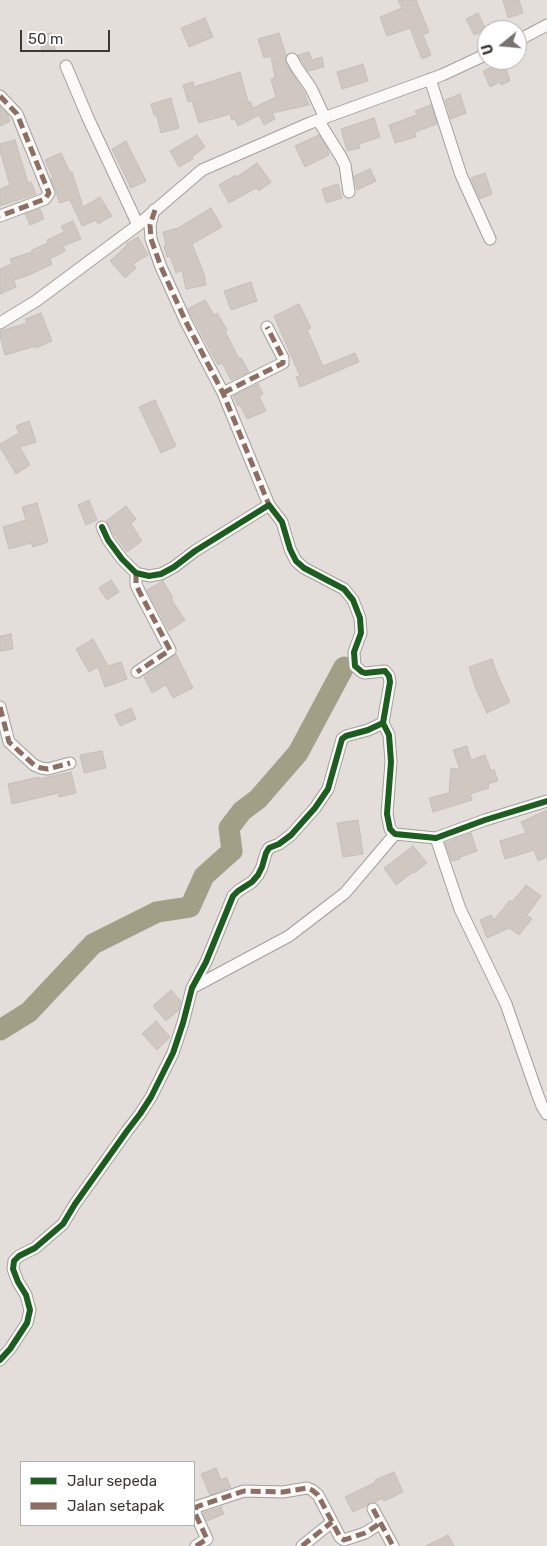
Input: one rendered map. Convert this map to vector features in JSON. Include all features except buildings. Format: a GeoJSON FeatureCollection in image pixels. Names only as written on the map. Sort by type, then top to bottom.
{"type":"FeatureCollection","features":[{"type":"Feature","properties":{"kind":"street"},"geometry":{"type":"LineString","coordinates":[[527,36],[547,26]]}},
{"type":"Feature","properties":{"kind":"street"},"geometry":{"type":"LineString","coordinates":[[0,322],[36,301],[138,225],[202,170],[322,119],[430,79],[477,58]]}},
{"type":"Feature","properties":{"kind":"street"},"geometry":{"type":"LineString","coordinates":[[292,59],[311,88],[322,119],[345,165],[349,192]]}},
{"type":"Feature","properties":{"kind":"street"},"geometry":{"type":"LineString","coordinates":[[66,66],[90,123],[138,225]]}},
{"type":"Feature","properties":{"kind":"street"},"geometry":{"type":"LineString","coordinates":[[430,79],[461,175],[490,239]]}},
{"type":"Feature","properties":{"kind":"street"},"geometry":{"type":"LineString","coordinates":[[0,96],[17,114],[48,193],[45,199],[0,216]]}},
{"type":"Feature","properties":{"kind":"street"},"geometry":{"type":"LineString","coordinates":[[154,210],[150,225],[151,239],[161,267],[186,322],[223,393],[269,505],[282,522],[290,549],[296,561],[304,568],[344,589],[353,600],[360,618],[361,633],[354,652],[355,666],[362,672],[385,671],[389,676],[390,682],[383,723],[389,736],[392,762],[388,814],[390,829],[395,834],[436,838],[484,820],[547,801]]}},
{"type":"Feature","properties":{"kind":"street"},"geometry":{"type":"LineString","coordinates":[[223,393],[283,364],[283,358],[267,327]]}},
{"type":"Feature","properties":{"kind":"street"},"geometry":{"type":"LineString","coordinates":[[102,527],[108,540],[122,559],[136,573],[149,576],[162,574],[227,530],[269,505]]}},
{"type":"Feature","properties":{"kind":"street"},"geometry":{"type":"LineString","coordinates":[[136,573],[136,584],[143,602],[170,647],[170,650],[137,672]]}},
{"type":"Feature","properties":{"kind":"street"},"geometry":{"type":"LineString","coordinates":[[0,707],[4,742],[34,765],[41,768],[48,769],[70,763]]}},
{"type":"Feature","properties":{"kind":"street"},"geometry":{"type":"LineString","coordinates":[[0,1360],[10,1349],[27,1323],[30,1310],[14,1270],[14,1261],[35,1248],[63,1224],[126,1131],[140,1114],[162,1077],[173,1053],[192,988],[206,962],[233,896],[252,882],[262,867],[269,848],[279,844],[298,829],[315,808],[328,789],[342,739],[383,723]]}},
{"type":"Feature","properties":{"kind":"street"},"geometry":{"type":"LineString","coordinates":[[192,988],[289,936],[345,893],[395,834]]}},
{"type":"Feature","properties":{"kind":"street"},"geometry":{"type":"LineString","coordinates":[[436,838],[460,909],[506,1004],[537,1094],[547,1114]]}},
{"type":"Feature","properties":{"kind":"street"},"geometry":{"type":"LineString","coordinates":[[196,1546],[207,1539],[195,1513],[196,1508],[244,1491],[283,1492],[307,1488],[318,1495],[340,1537],[344,1540],[365,1533],[380,1522]]}},
{"type":"Feature","properties":{"kind":"street"},"geometry":{"type":"LineString","coordinates":[[373,1509],[393,1546]]}},
{"type":"Feature","properties":{"kind":"street"},"geometry":{"type":"LineString","coordinates":[[302,1546],[332,1522]]}},
{"type":"Feature","properties":{"kind":"waterway"},"geometry":{"type":"LineString","coordinates":[[0,1030],[29,1012],[93,944],[157,912],[190,907],[204,876],[232,851],[229,828],[242,811],[258,799],[298,753],[344,667]]}},
{"type":"Feature","properties":{"kind":"marked path"},"geometry":{"type":"LineString","coordinates":[[0,96],[17,114],[49,193],[45,199],[0,216]]}},
{"type":"Feature","properties":{"kind":"marked path"},"geometry":{"type":"LineString","coordinates":[[155,210],[150,225],[151,239],[161,267],[186,322],[223,393],[269,505]]}},
{"type":"Feature","properties":{"kind":"marked path"},"geometry":{"type":"LineString","coordinates":[[223,393],[283,363],[283,358],[267,327]]}},
{"type":"Feature","properties":{"kind":"marked path"},"geometry":{"type":"LineString","coordinates":[[136,573],[136,584],[139,591],[170,650],[137,672]]}},
{"type":"Feature","properties":{"kind":"marked path"},"geometry":{"type":"LineString","coordinates":[[0,707],[9,742],[34,765],[48,769],[70,763]]}},
{"type":"Feature","properties":{"kind":"marked path"},"geometry":{"type":"LineString","coordinates":[[196,1546],[207,1539],[195,1513],[196,1507],[244,1491],[283,1492],[307,1488],[312,1490],[318,1495],[340,1537],[344,1540],[365,1533],[380,1522]]}},
{"type":"Feature","properties":{"kind":"marked path"},"geometry":{"type":"LineString","coordinates":[[373,1509],[393,1546]]}},
{"type":"Feature","properties":{"kind":"marked path"},"geometry":{"type":"LineString","coordinates":[[302,1546],[332,1522]]}},
{"type":"Feature","properties":{"kind":"cycle path"},"geometry":{"type":"LineString","coordinates":[[102,527],[108,540],[122,559],[136,573],[149,576],[161,574],[174,567],[195,551],[269,505],[282,522],[290,549],[296,561],[304,568],[344,589],[353,600],[360,618],[361,633],[354,652],[355,666],[365,673],[385,671],[389,676],[390,682],[383,723],[389,735],[391,762],[387,814],[390,829],[395,834],[436,838],[485,820],[547,801]]}},
{"type":"Feature","properties":{"kind":"cycle path"},"geometry":{"type":"LineString","coordinates":[[0,1360],[10,1349],[27,1323],[30,1310],[26,1295],[13,1269],[14,1261],[19,1256],[35,1248],[63,1224],[75,1204],[151,1097],[173,1053],[192,988],[206,962],[233,896],[252,882],[258,875],[269,848],[279,844],[291,835],[315,808],[328,789],[342,739],[383,723]]}}]}
